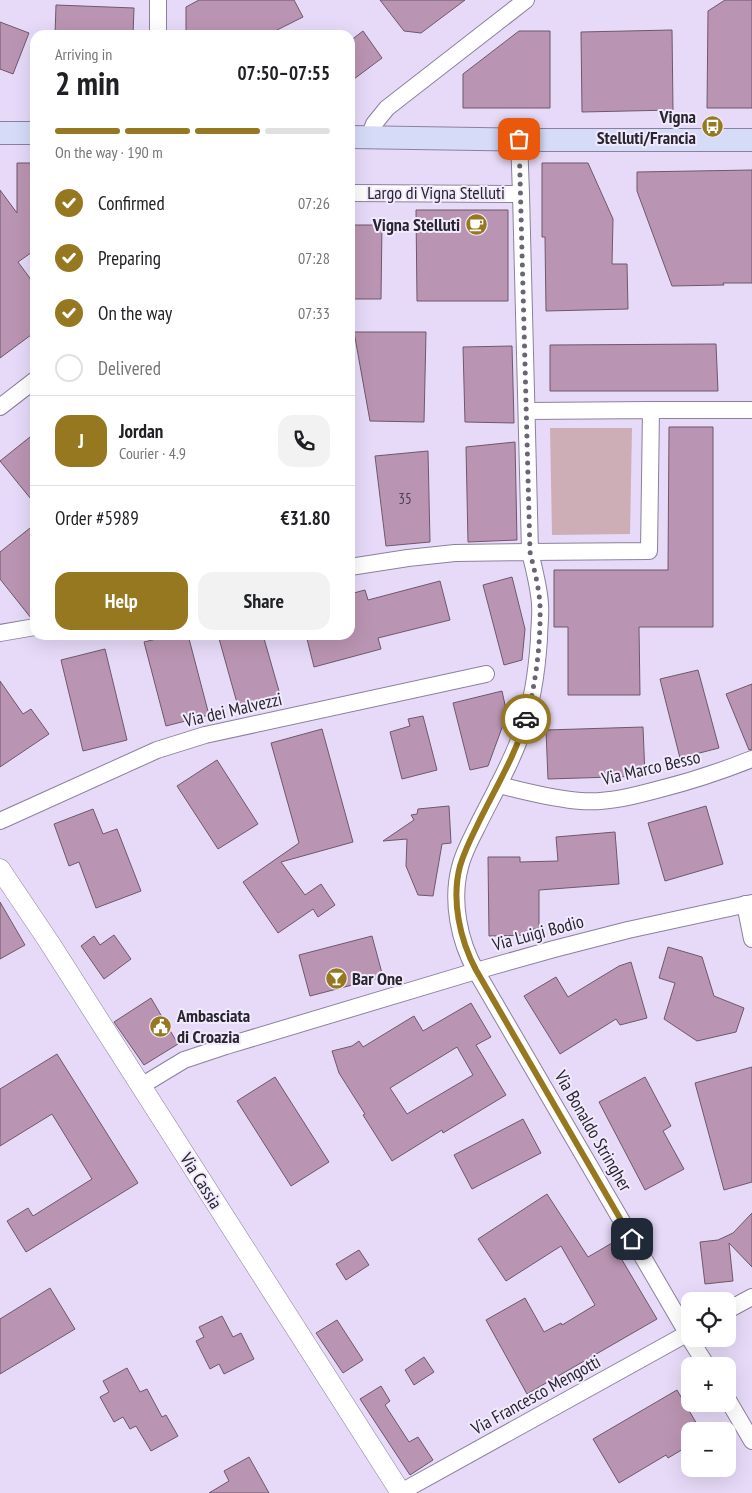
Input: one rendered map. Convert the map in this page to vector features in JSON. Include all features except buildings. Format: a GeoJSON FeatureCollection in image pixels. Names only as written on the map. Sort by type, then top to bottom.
{"type":"FeatureCollection","features":[{"type":"Feature","properties":{"kind":"main road"},"geometry":{"type":"LineString","coordinates":[[0,133],[30,133]]}},
{"type":"Feature","properties":{"kind":"main road"},"geometry":{"type":"LineString","coordinates":[[360,137],[752,140]]}},
{"type":"Feature","properties":{"kind":"street"},"geometry":{"type":"LineString","coordinates":[[158,0],[158,30]]}},
{"type":"Feature","properties":{"kind":"street"},"geometry":{"type":"LineString","coordinates":[[360,137],[387,108],[526,0]]}},
{"type":"Feature","properties":{"kind":"street","name":"Largo di Vigna Stelluti"},"geometry":{"type":"LineString","coordinates":[[498,785],[523,730],[534,686],[540,604],[530,552],[519,139]]}},
{"type":"Feature","properties":{"kind":"street","name":"Largo di Vigna Stelluti"},"geometry":{"type":"LineString","coordinates":[[355,193],[521,194]]}},
{"type":"Feature","properties":{"kind":"street"},"geometry":{"type":"LineString","coordinates":[[0,407],[30,384]]}},
{"type":"Feature","properties":{"kind":"street"},"geometry":{"type":"LineString","coordinates":[[355,566],[455,553],[649,551],[651,410]]}},
{"type":"Feature","properties":{"kind":"street"},"geometry":{"type":"LineString","coordinates":[[527,411],[752,410]]}},
{"type":"Feature","properties":{"kind":"street"},"geometry":{"type":"LineString","coordinates":[[0,633],[30,628]]}},
{"type":"Feature","properties":{"kind":"street","name":"Via dei Malvezzi"},"geometry":{"type":"LineString","coordinates":[[0,821],[158,750],[176,744],[220,732],[486,674]]}},
{"type":"Feature","properties":{"kind":"street","name":"Via Marco Besso"},"geometry":{"type":"LineString","coordinates":[[498,785],[557,799],[582,801],[611,800],[694,780],[752,760]]}},
{"type":"Feature","properties":{"kind":"street","name":"Via Bonaldo Stringher"},"geometry":{"type":"LineString","coordinates":[[498,785],[468,846],[458,878],[457,908],[460,929],[469,958],[681,1322]]}},
{"type":"Feature","properties":{"kind":"street","name":"Via Cassia"},"geometry":{"type":"LineString","coordinates":[[0,869],[49,942],[401,1493]]}},
{"type":"Feature","properties":{"kind":"street"},"geometry":{"type":"LineString","coordinates":[[748,903],[752,939]]}},
{"type":"Feature","properties":{"kind":"street","name":"Via Luigi Bodio"},"geometry":{"type":"LineString","coordinates":[[141,1086],[177,1063],[191,1057],[476,970],[628,930],[748,903]]}},
{"type":"Feature","properties":{"kind":"street"},"geometry":{"type":"LineString","coordinates":[[736,1306],[752,1297]]}},
{"type":"Feature","properties":{"kind":"street","name":"Via Francesco Mengotti"},"geometry":{"type":"LineString","coordinates":[[401,1493],[681,1340]]}},
{"type":"Feature","properties":{"kind":"street"},"geometry":{"type":"LineString","coordinates":[[735,1412],[752,1441]]}},
{"type":"Feature","properties":{"kind":"shaded area"},"geometry":{"type":"Polygon","coordinates":[[[550,428],[632,428],[630,534],[552,535],[550,428]]]}},
{"type":"Feature","properties":{"kind":"way so far"},"geometry":{"type":"LineString","coordinates":[[519,139],[530,552],[536,574],[540,604],[534,686],[526,719]]}},
{"type":"Feature","properties":{"kind":"place","name":"Vigna Stelluti/Francia"},"geometry":{"type":"Point","coordinates":[712,127]}},
{"type":"Feature","properties":{"kind":"place","name":"Vigna Stelluti"},"geometry":{"type":"Point","coordinates":[476,225]}},
{"type":"Feature","properties":{"kind":"place","name":"Bar One"},"geometry":{"type":"Point","coordinates":[336,979]}},
{"type":"Feature","properties":{"kind":"place","name":"Ambasciata di Croazia"},"geometry":{"type":"Point","coordinates":[161,1026]}},
{"type":"Feature","properties":{"kind":"route"},"geometry":{"type":"LineString","coordinates":[[526,719],[506,769],[468,846],[460,867],[457,891],[460,929],[469,958],[632,1239]]}}]}
